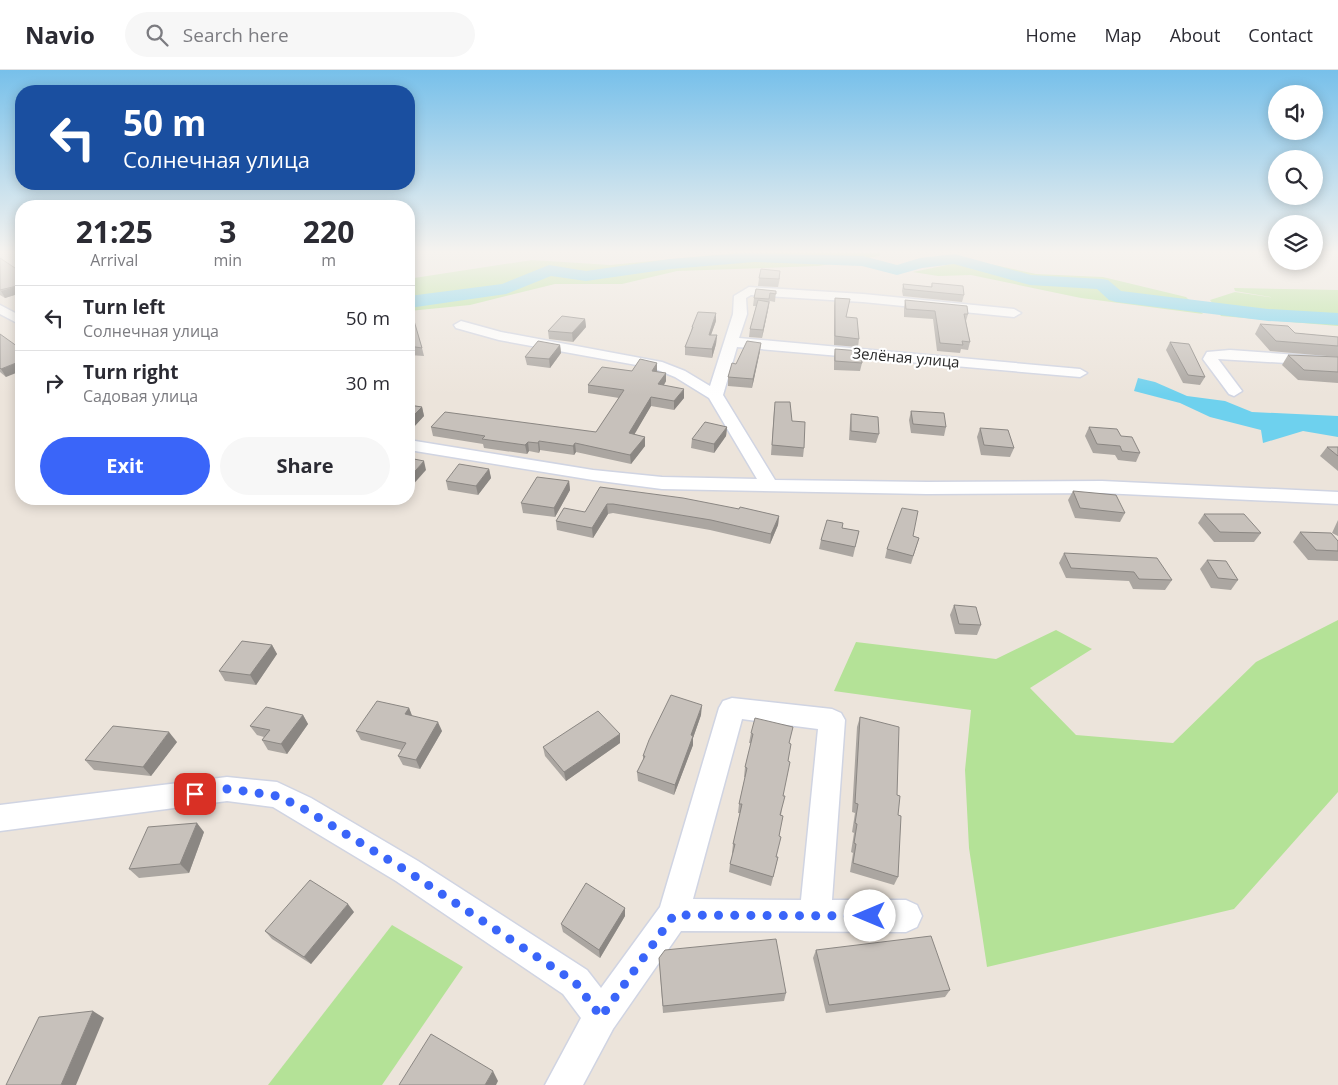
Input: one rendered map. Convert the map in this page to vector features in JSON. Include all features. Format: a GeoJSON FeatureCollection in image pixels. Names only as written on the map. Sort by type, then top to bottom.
{"type":"FeatureCollection","features":[{"type":"Feature","properties":{"kind":"street"},"geometry":{"type":"LineString","coordinates":[[715,395],[740,314],[740,300]]}},
{"type":"Feature","properties":{"kind":"street"},"geometry":{"type":"LineString","coordinates":[[885,300],[1014,314]]}},
{"type":"Feature","properties":{"kind":"street"},"geometry":{"type":"LineString","coordinates":[[0,308],[15,317]]}},
{"type":"Feature","properties":{"kind":"street"},"geometry":{"type":"LineString","coordinates":[[461,326],[499,336],[657,365],[680,374],[715,395],[769,484]]}},
{"type":"Feature","properties":{"kind":"street","name":"Зелёная улица"},"geometry":{"type":"LineString","coordinates":[[732,342],[1080,373]]}},
{"type":"Feature","properties":{"kind":"street"},"geometry":{"type":"LineString","coordinates":[[1234,391],[1210,359],[1212,355],[1224,354],[1338,362]]}},
{"type":"Feature","properties":{"kind":"street"},"geometry":{"type":"LineString","coordinates":[[415,445],[594,476],[662,483],[928,488],[1102,488],[1338,498]]}},
{"type":"Feature","properties":{"kind":"street"},"geometry":{"type":"LineString","coordinates":[[563,1085],[601,1017],[674,915],[732,708],[832,720],[815,916]]}},
{"type":"Feature","properties":{"kind":"street"},"geometry":{"type":"LineString","coordinates":[[0,818],[227,789],[277,796],[301,807],[407,871],[575,982],[601,1017]]}},
{"type":"Feature","properties":{"kind":"street"},"geometry":{"type":"LineString","coordinates":[[674,915],[906,916]]}},
{"type":"Feature","properties":{"kind":"green space"},"geometry":{"type":"Polygon","coordinates":[[[415,300],[489,300],[470,305],[415,310],[415,300]]]}},
{"type":"Feature","properties":{"kind":"green space"},"geometry":{"type":"Polygon","coordinates":[[[1099,300],[1189,300],[1203,314],[1099,300]]]}},
{"type":"Feature","properties":{"kind":"green space"},"geometry":{"type":"Polygon","coordinates":[[[1210,300],[1338,300],[1338,326],[1221,316],[1210,300]]]}},
{"type":"Feature","properties":{"kind":"green space"},"geometry":{"type":"Polygon","coordinates":[[[1338,620],[1338,792],[1234,909],[987,967],[969,848],[965,770],[971,710],[834,691],[856,642],[996,659],[1056,630],[1092,649],[1030,688],[1076,735],[1173,743],[1256,662],[1338,620]]]}},
{"type":"Feature","properties":{"kind":"green space"},"geometry":{"type":"Polygon","coordinates":[[[392,925],[463,967],[382,1085],[268,1085],[392,925]]]}},
{"type":"Feature","properties":{"kind":"water"},"geometry":{"type":"Polygon","coordinates":[[[1138,378],[1155,382],[1187,396],[1225,401],[1252,412],[1338,416],[1338,437],[1303,431],[1263,443],[1261,430],[1210,417],[1180,403],[1134,391],[1138,378]]]}},
{"type":"Feature","properties":{"kind":"building"},"geometry":{"type":"Polygon","coordinates":[[[758,300],[769,302],[763,330],[750,329],[758,300]]]}},
{"type":"Feature","properties":{"kind":"building"},"geometry":{"type":"Polygon","coordinates":[[[835,300],[850,300],[846,317],[857,318],[859,339],[835,336],[835,300]]]}},
{"type":"Feature","properties":{"kind":"building"},"geometry":{"type":"Polygon","coordinates":[[[905,300],[967,306],[968,314],[964,314],[970,342],[962,341],[963,345],[940,343],[935,311],[906,309],[905,300]]]}},
{"type":"Feature","properties":{"kind":"building"},"geometry":{"type":"Polygon","coordinates":[[[698,312],[716,313],[709,335],[717,335],[712,349],[685,347],[698,312]]]}},
{"type":"Feature","properties":{"kind":"building"},"geometry":{"type":"Polygon","coordinates":[[[562,316],[585,319],[572,333],[548,331],[562,316]]]}},
{"type":"Feature","properties":{"kind":"building"},"geometry":{"type":"Polygon","coordinates":[[[415,324],[422,348],[415,347],[415,324]]]}},
{"type":"Feature","properties":{"kind":"building"},"geometry":{"type":"Polygon","coordinates":[[[1260,324],[1288,326],[1295,333],[1338,337],[1338,346],[1276,341],[1260,324]]]}},
{"type":"Feature","properties":{"kind":"building"},"geometry":{"type":"Polygon","coordinates":[[[0,334],[15,345],[15,363],[0,368],[0,334]]]}},
{"type":"Feature","properties":{"kind":"building"},"geometry":{"type":"Polygon","coordinates":[[[538,341],[560,345],[549,359],[525,357],[538,341]]]}},
{"type":"Feature","properties":{"kind":"building"},"geometry":{"type":"Polygon","coordinates":[[[747,341],[761,343],[753,379],[728,377],[732,363],[736,364],[747,341]]]}},
{"type":"Feature","properties":{"kind":"building"},"geometry":{"type":"Polygon","coordinates":[[[1170,342],[1189,344],[1205,377],[1188,375],[1170,342]]]}},
{"type":"Feature","properties":{"kind":"building"},"geometry":{"type":"Polygon","coordinates":[[[835,349],[861,351],[862,363],[835,361],[835,349]]]}},
{"type":"Feature","properties":{"kind":"building"},"geometry":{"type":"Polygon","coordinates":[[[1288,355],[1338,357],[1338,372],[1304,370],[1288,355]]]}},
{"type":"Feature","properties":{"kind":"building"},"geometry":{"type":"Polygon","coordinates":[[[640,359],[657,363],[652,371],[666,373],[658,384],[684,389],[674,401],[651,397],[629,433],[645,437],[630,455],[575,443],[573,446],[539,441],[538,443],[528,442],[525,445],[482,439],[485,436],[431,427],[445,412],[596,432],[624,390],[588,385],[602,367],[632,371],[640,359]]]}},
{"type":"Feature","properties":{"kind":"building"},"geometry":{"type":"Polygon","coordinates":[[[775,402],[790,402],[792,421],[805,422],[804,448],[772,445],[775,402]]]}},
{"type":"Feature","properties":{"kind":"building"},"geometry":{"type":"Polygon","coordinates":[[[415,406],[422,407],[415,414],[415,406]]]}},
{"type":"Feature","properties":{"kind":"building"},"geometry":{"type":"Polygon","coordinates":[[[911,411],[944,413],[946,427],[913,424],[911,411]]]}},
{"type":"Feature","properties":{"kind":"building"},"geometry":{"type":"Polygon","coordinates":[[[851,414],[878,417],[879,434],[851,431],[851,414]]]}},
{"type":"Feature","properties":{"kind":"building"},"geometry":{"type":"Polygon","coordinates":[[[705,422],[727,427],[714,444],[692,439],[705,422]]]}},
{"type":"Feature","properties":{"kind":"building"},"geometry":{"type":"Polygon","coordinates":[[[1089,427],[1117,429],[1121,436],[1132,437],[1140,453],[1122,451],[1120,446],[1097,444],[1089,427]]]}},
{"type":"Feature","properties":{"kind":"building"},"geometry":{"type":"Polygon","coordinates":[[[980,428],[1008,430],[1014,448],[984,445],[980,428]]]}},
{"type":"Feature","properties":{"kind":"building"},"geometry":{"type":"Polygon","coordinates":[[[1327,447],[1338,447],[1338,456],[1327,447]]]}},
{"type":"Feature","properties":{"kind":"building"},"geometry":{"type":"Polygon","coordinates":[[[415,459],[424,461],[415,471],[415,459]]]}},
{"type":"Feature","properties":{"kind":"building"},"geometry":{"type":"Polygon","coordinates":[[[459,464],[489,469],[476,486],[446,481],[459,464]]]}},
{"type":"Feature","properties":{"kind":"building"},"geometry":{"type":"Polygon","coordinates":[[[537,477],[569,481],[554,508],[521,503],[537,477]]]}},
{"type":"Feature","properties":{"kind":"building"},"geometry":{"type":"Polygon","coordinates":[[[600,487],[683,498],[739,509],[740,507],[779,516],[771,534],[711,520],[613,504],[607,504],[592,528],[556,521],[564,508],[585,512],[600,487]]]}},
{"type":"Feature","properties":{"kind":"building"},"geometry":{"type":"Polygon","coordinates":[[[1073,491],[1116,495],[1125,513],[1080,508],[1073,491]]]}},
{"type":"Feature","properties":{"kind":"building"},"geometry":{"type":"Polygon","coordinates":[[[902,508],[918,511],[913,536],[919,538],[913,556],[887,549],[902,508]]]}},
{"type":"Feature","properties":{"kind":"building"},"geometry":{"type":"Polygon","coordinates":[[[1204,514],[1244,514],[1261,533],[1220,532],[1204,514]]]}},
{"type":"Feature","properties":{"kind":"building"},"geometry":{"type":"Polygon","coordinates":[[[827,520],[843,523],[842,528],[859,531],[855,547],[821,540],[827,520]]]}},
{"type":"Feature","properties":{"kind":"building"},"geometry":{"type":"Polygon","coordinates":[[[1300,532],[1331,533],[1338,541],[1338,551],[1316,550],[1300,532]]]}},
{"type":"Feature","properties":{"kind":"building"},"geometry":{"type":"Polygon","coordinates":[[[1064,553],[1157,558],[1172,580],[1139,579],[1134,572],[1071,568],[1064,553]]]}},
{"type":"Feature","properties":{"kind":"building"},"geometry":{"type":"Polygon","coordinates":[[[1207,560],[1226,561],[1238,580],[1218,578],[1207,560]]]}},
{"type":"Feature","properties":{"kind":"building"},"geometry":{"type":"Polygon","coordinates":[[[954,605],[976,607],[981,625],[959,624],[954,605]]]}},
{"type":"Feature","properties":{"kind":"building"},"geometry":{"type":"Polygon","coordinates":[[[242,641],[272,645],[250,675],[219,671],[242,641]]]}},
{"type":"Feature","properties":{"kind":"building"},"geometry":{"type":"Polygon","coordinates":[[[671,695],[702,705],[675,785],[637,772],[645,756],[643,756],[649,740],[671,695]]]}},
{"type":"Feature","properties":{"kind":"building"},"geometry":{"type":"Polygon","coordinates":[[[377,701],[409,708],[405,714],[438,722],[416,760],[398,756],[406,743],[356,731],[377,701]]]}},
{"type":"Feature","properties":{"kind":"building"},"geometry":{"type":"Polygon","coordinates":[[[266,707],[303,715],[281,744],[262,740],[270,730],[250,726],[266,707]]]}},
{"type":"Feature","properties":{"kind":"building"},"geometry":{"type":"Polygon","coordinates":[[[598,711],[620,734],[564,772],[543,747],[598,711]]]}},
{"type":"Feature","properties":{"kind":"building"},"geometry":{"type":"Polygon","coordinates":[[[860,717],[899,727],[897,795],[900,796],[898,815],[901,816],[898,877],[853,863],[858,804],[855,803],[860,717]]]}},
{"type":"Feature","properties":{"kind":"building"},"geometry":{"type":"Polygon","coordinates":[[[755,718],[793,727],[789,743],[791,744],[788,761],[790,762],[783,796],[785,796],[780,815],[783,816],[779,836],[781,837],[773,877],[730,864],[742,804],[739,804],[755,718]]]}},
{"type":"Feature","properties":{"kind":"building"},"geometry":{"type":"Polygon","coordinates":[[[113,726],[169,732],[143,767],[85,760],[113,726]]]}},
{"type":"Feature","properties":{"kind":"building"},"geometry":{"type":"Polygon","coordinates":[[[197,823],[180,864],[129,869],[148,827],[197,823]]]}},
{"type":"Feature","properties":{"kind":"building"},"geometry":{"type":"Polygon","coordinates":[[[310,880],[348,904],[304,957],[265,931],[310,880]]]}},
{"type":"Feature","properties":{"kind":"building"},"geometry":{"type":"Polygon","coordinates":[[[586,883],[625,908],[599,950],[561,924],[586,883]]]}},
{"type":"Feature","properties":{"kind":"building"},"geometry":{"type":"Polygon","coordinates":[[[931,936],[950,990],[829,1005],[816,950],[931,936]]]}},
{"type":"Feature","properties":{"kind":"building"},"geometry":{"type":"Polygon","coordinates":[[[776,939],[786,993],[663,1006],[659,958],[665,950],[776,939]]]}},
{"type":"Feature","properties":{"kind":"building"},"geometry":{"type":"Polygon","coordinates":[[[93,1011],[61,1085],[6,1085],[39,1017],[93,1011]]]}},
{"type":"Feature","properties":{"kind":"building"},"geometry":{"type":"Polygon","coordinates":[[[431,1034],[493,1071],[485,1085],[399,1085],[431,1034]]]}},
{"type":"Feature","properties":{"kind":"waterway"},"geometry":{"type":"LineString","coordinates":[[415,301],[421,300]]}},
{"type":"Feature","properties":{"kind":"waterway"},"geometry":{"type":"LineString","coordinates":[[1151,300],[1268,315],[1338,319]]}},
{"type":"Feature","properties":{"kind":"route"},"geometry":{"type":"LineString","coordinates":[[195,794],[227,789],[244,791],[277,796],[301,807],[407,871],[575,982],[601,1017],[674,915],[870,916]]}}]}
